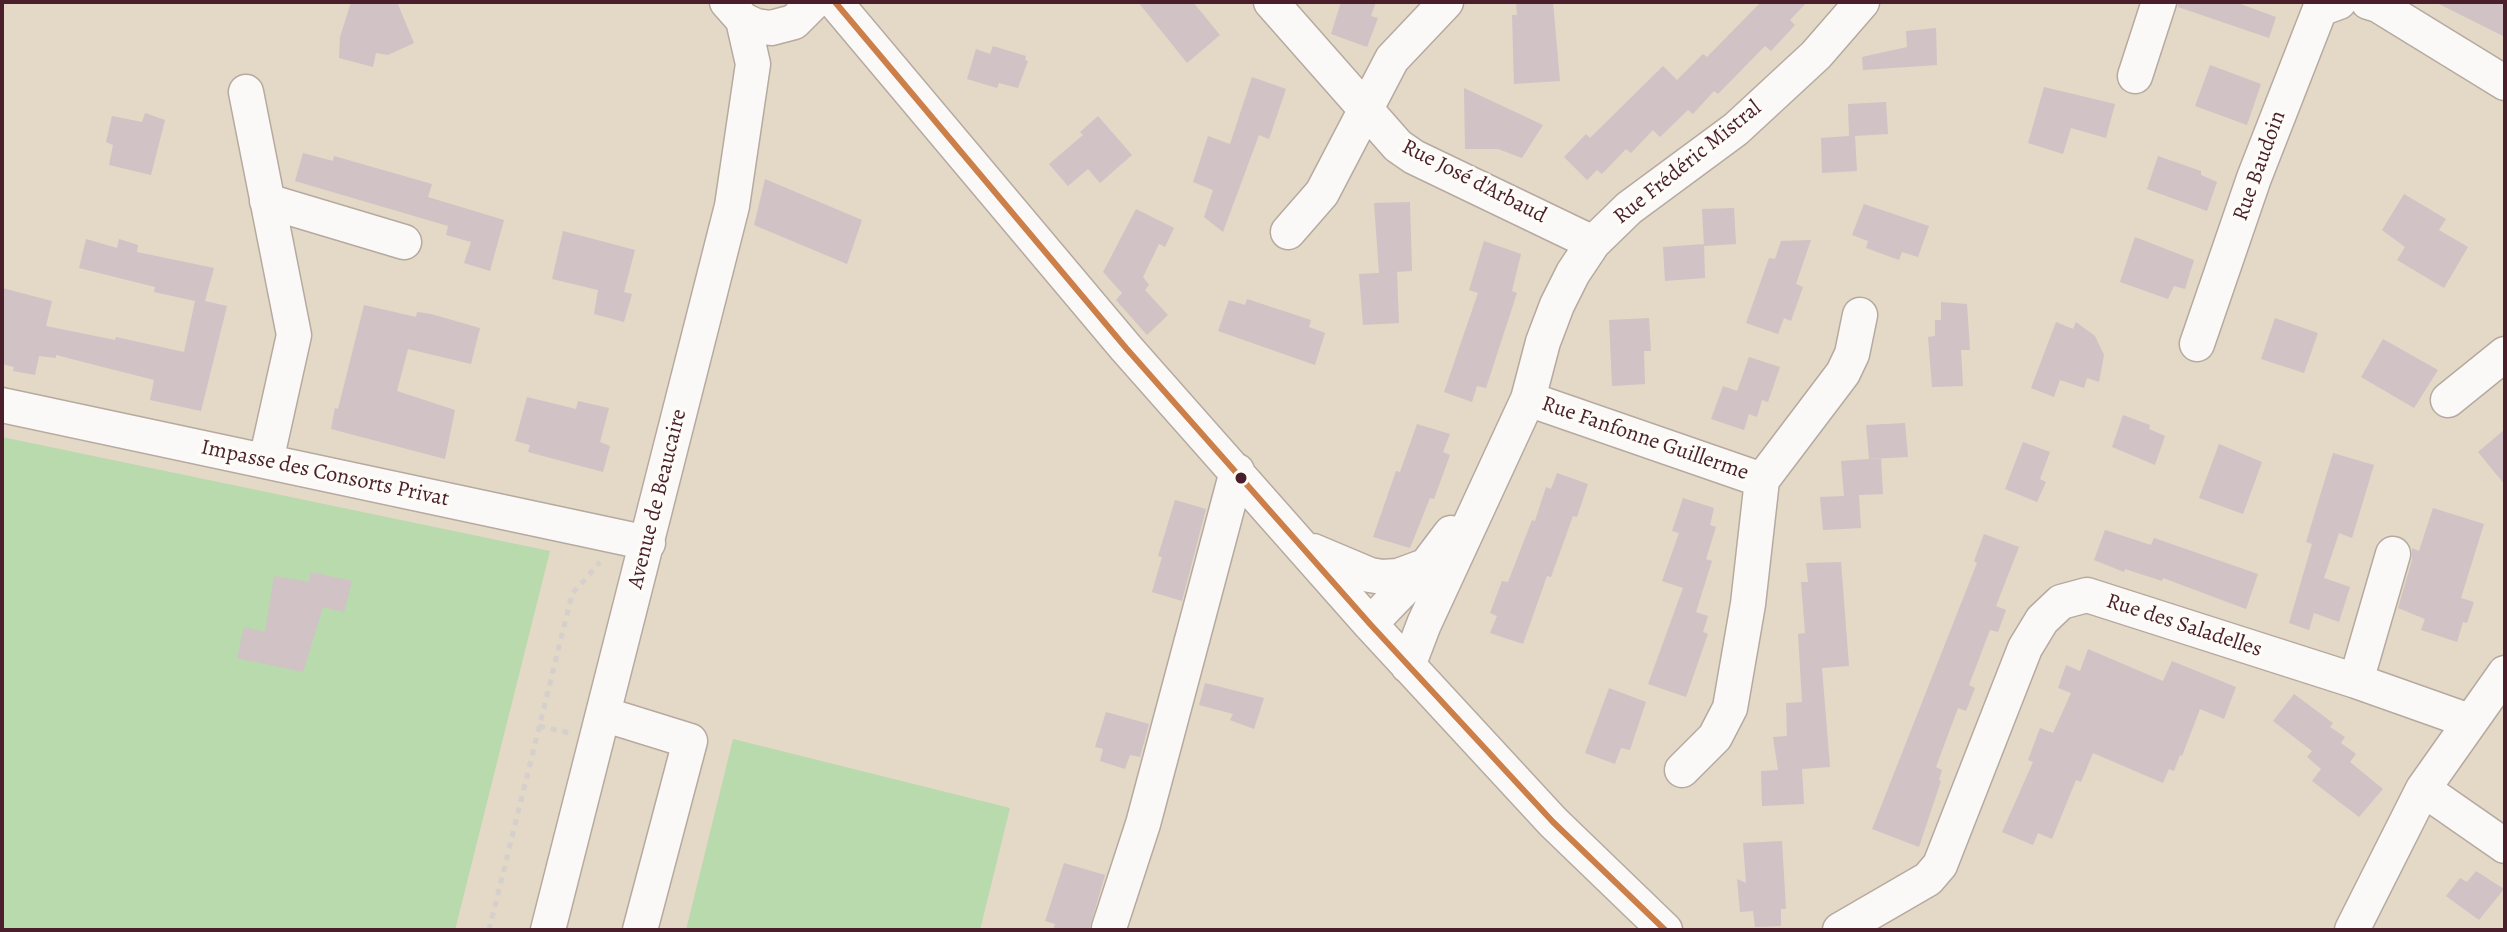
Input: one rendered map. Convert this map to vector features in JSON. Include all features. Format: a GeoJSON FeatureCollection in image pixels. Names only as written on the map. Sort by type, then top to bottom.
{"type":"FeatureCollection","features":[{"type":"Feature","properties":{"kind":"street"},"geometry":{"type":"LineString","coordinates":[[835,2],[1126,348],[1370,624],[1553,822],[1665,930]]}},
{"type":"Feature","properties":{"kind":"street","name":"Rue José d'Arbaud"},"geometry":{"type":"LineString","coordinates":[[1271,2],[1398,146],[1414,157],[1593,243]]}},
{"type":"Feature","properties":{"kind":"street"},"geometry":{"type":"LineString","coordinates":[[1288,232],[1322,193],[1392,59],[1446,2]]}},
{"type":"Feature","properties":{"kind":"street","name":"Rue Frédéric Mistral"},"geometry":{"type":"LineString","coordinates":[[1408,666],[1424,624],[1528,399],[1543,342],[1557,305],[1593,243],[1629,208],[1736,129],[1816,55],[1862,2]]}},
{"type":"Feature","properties":{"kind":"street","name":"Rue Baudoin"},"geometry":{"type":"LineString","coordinates":[[2197,344],[2254,178],[2320,9],[2339,2]]}},
{"type":"Feature","properties":{"kind":"street"},"geometry":{"type":"LineString","coordinates":[[2375,3],[2505,83]]}},
{"type":"Feature","properties":{"kind":"street"},"geometry":{"type":"LineString","coordinates":[[2135,76],[2149,5]]}},
{"type":"Feature","properties":{"kind":"street"},"geometry":{"type":"LineString","coordinates":[[735,11],[756,26],[771,28],[800,15],[863,38]]}},
{"type":"Feature","properties":{"kind":"street","name":"Avenue de Beaucaire"},"geometry":{"type":"LineString","coordinates":[[548,930],[603,714],[634,540],[732,206],[753,64],[735,11]]}},
{"type":"Feature","properties":{"kind":"street"},"geometry":{"type":"LineString","coordinates":[[753,64],[800,15]]}},
{"type":"Feature","properties":{"kind":"street"},"geometry":{"type":"LineString","coordinates":[[246,92],[294,335],[266,461]]}},
{"type":"Feature","properties":{"kind":"street"},"geometry":{"type":"LineString","coordinates":[[267,201],[404,242]]}},
{"type":"Feature","properties":{"kind":"street","name":"Rue Fanfonne Guillerme"},"geometry":{"type":"LineString","coordinates":[[1682,770],[1715,737],[1730,708],[1748,604],[1762,480],[1843,373],[1852,354],[1860,315]]}},
{"type":"Feature","properties":{"kind":"street"},"geometry":{"type":"LineString","coordinates":[[2448,400],[2505,354]]}},
{"type":"Feature","properties":{"kind":"street","name":"Rue Fanfonne Guillerme"},"geometry":{"type":"LineString","coordinates":[[1528,399],[1762,480]]}},
{"type":"Feature","properties":{"kind":"street","name":"Impasse des Consorts Privat"},"geometry":{"type":"LineString","coordinates":[[2,405],[634,540]]}},
{"type":"Feature","properties":{"kind":"street"},"geometry":{"type":"LineString","coordinates":[[1109,928],[1143,824],[1237,471]]}},
{"type":"Feature","properties":{"kind":"street","name":"Rue Frédéric Mistral"},"geometry":{"type":"LineString","coordinates":[[1370,624],[1426,566],[1492,478]]}},
{"type":"Feature","properties":{"kind":"street"},"geometry":{"type":"LineString","coordinates":[[1304,547],[1370,575],[1398,576],[1426,566]]}},
{"type":"Feature","properties":{"kind":"street"},"geometry":{"type":"LineString","coordinates":[[2356,681],[2393,554]]}},
{"type":"Feature","properties":{"kind":"street","name":"Rue des Saladelles"},"geometry":{"type":"LineString","coordinates":[[1840,930],[1928,879],[1940,865],[2025,648],[2042,620],[2061,602],[2087,595],[2356,681],[2469,721]]}},
{"type":"Feature","properties":{"kind":"street"},"geometry":{"type":"LineString","coordinates":[[2352,930],[2423,789],[2505,673]]}},
{"type":"Feature","properties":{"kind":"street"},"geometry":{"type":"LineString","coordinates":[[603,714],[690,741],[640,930]]}},
{"type":"Feature","properties":{"kind":"street"},"geometry":{"type":"LineString","coordinates":[[2423,789],[2505,846]]}},
{"type":"Feature","properties":{"kind":"path"},"geometry":{"type":"LineString","coordinates":[[489,930],[572,594],[634,540]]}},
{"type":"Feature","properties":{"kind":"green space"},"geometry":{"type":"Polygon","coordinates":[[[2,437],[550,551],[455,930],[2,930],[2,437]]]}},
{"type":"Feature","properties":{"kind":"green space"},"geometry":{"type":"Polygon","coordinates":[[[733,739],[1010,808],[980,930],[686,930],[733,739]]]}},
{"type":"Feature","properties":{"kind":"building"},"geometry":{"type":"Polygon","coordinates":[[[351,2],[397,2],[414,43],[388,55],[376,53],[373,67],[339,58],[340,37],[351,2]]]}},
{"type":"Feature","properties":{"kind":"building"},"geometry":{"type":"Polygon","coordinates":[[[1138,2],[1193,2],[1220,35],[1187,63],[1138,2]]]}},
{"type":"Feature","properties":{"kind":"building"},"geometry":{"type":"Polygon","coordinates":[[[1341,2],[1376,2],[1371,16],[1378,18],[1367,47],[1331,34],[1341,2]]]}},
{"type":"Feature","properties":{"kind":"building"},"geometry":{"type":"Polygon","coordinates":[[[1516,2],[1553,2],[1560,81],[1514,84],[1512,15],[1517,15],[1516,2]]]}},
{"type":"Feature","properties":{"kind":"building"},"geometry":{"type":"Polygon","coordinates":[[[1761,2],[1807,2],[1790,20],[1795,25],[1771,51],[1765,46],[1718,94],[1714,91],[1693,114],[1688,110],[1660,137],[1653,130],[1631,153],[1626,149],[1602,174],[1597,170],[1587,180],[1564,157],[1586,134],[1590,138],[1663,66],[1677,80],[1703,54],[1707,57],[1761,2]]]}},
{"type":"Feature","properties":{"kind":"building"},"geometry":{"type":"Polygon","coordinates":[[[2178,2],[2235,2],[2276,17],[2269,38],[2178,7],[2178,2]]]}},
{"type":"Feature","properties":{"kind":"building"},"geometry":{"type":"Polygon","coordinates":[[[2435,2],[2505,2],[2505,37],[2435,2]]]}},
{"type":"Feature","properties":{"kind":"building"},"geometry":{"type":"Polygon","coordinates":[[[1936,28],[1937,65],[1863,70],[1862,57],[1907,47],[1906,31],[1936,28]]]}},
{"type":"Feature","properties":{"kind":"building"},"geometry":{"type":"Polygon","coordinates":[[[993,46],[1026,56],[1025,60],[1028,61],[1018,88],[999,83],[997,88],[967,79],[976,49],[990,54],[993,46]]]}},
{"type":"Feature","properties":{"kind":"building"},"geometry":{"type":"Polygon","coordinates":[[[2210,65],[2261,84],[2247,125],[2195,106],[2210,65]]]}},
{"type":"Feature","properties":{"kind":"building"},"geometry":{"type":"Polygon","coordinates":[[[1252,77],[1286,89],[1269,139],[1259,135],[1223,232],[1204,217],[1213,190],[1193,182],[1208,136],[1230,144],[1252,77]]]}},
{"type":"Feature","properties":{"kind":"building"},"geometry":{"type":"Polygon","coordinates":[[[2044,87],[2115,104],[2106,138],[2071,128],[2063,154],[2028,143],[2044,87]]]}},
{"type":"Feature","properties":{"kind":"building"},"geometry":{"type":"Polygon","coordinates":[[[1464,88],[1543,125],[1522,158],[1498,149],[1465,149],[1464,88]]]}},
{"type":"Feature","properties":{"kind":"building"},"geometry":{"type":"Polygon","coordinates":[[[1886,102],[1888,134],[1855,136],[1857,171],[1822,173],[1821,138],[1849,136],[1848,104],[1886,102]]]}},
{"type":"Feature","properties":{"kind":"building"},"geometry":{"type":"Polygon","coordinates":[[[145,113],[165,120],[151,175],[109,165],[113,145],[106,142],[112,116],[142,122],[145,113]]]}},
{"type":"Feature","properties":{"kind":"building"},"geometry":{"type":"Polygon","coordinates":[[[1098,116],[1132,155],[1100,183],[1088,169],[1068,186],[1049,164],[1083,135],[1080,132],[1098,116]]]}},
{"type":"Feature","properties":{"kind":"building"},"geometry":{"type":"Polygon","coordinates":[[[303,153],[333,161],[334,156],[432,184],[428,197],[504,220],[490,271],[464,263],[471,242],[446,235],[448,226],[295,181],[303,153]]]}},
{"type":"Feature","properties":{"kind":"building"},"geometry":{"type":"Polygon","coordinates":[[[2158,156],[2201,171],[2201,175],[2217,182],[2207,211],[2147,189],[2158,156]]]}},
{"type":"Feature","properties":{"kind":"building"},"geometry":{"type":"Polygon","coordinates":[[[765,179],[862,220],[847,264],[754,225],[765,179]]]}},
{"type":"Feature","properties":{"kind":"building"},"geometry":{"type":"Polygon","coordinates":[[[2404,194],[2446,219],[2439,230],[2468,247],[2444,288],[2397,260],[2405,247],[2382,230],[2404,194]]]}},
{"type":"Feature","properties":{"kind":"building"},"geometry":{"type":"Polygon","coordinates":[[[1410,202],[1412,271],[1379,273],[1374,203],[1410,202]]]}},
{"type":"Feature","properties":{"kind":"building"},"geometry":{"type":"Polygon","coordinates":[[[1864,204],[1929,226],[1918,257],[1902,252],[1899,260],[1866,248],[1868,241],[1852,235],[1864,204]]]}},
{"type":"Feature","properties":{"kind":"building"},"geometry":{"type":"Polygon","coordinates":[[[1734,208],[1736,244],[1704,246],[1702,209],[1734,208]]]}},
{"type":"Feature","properties":{"kind":"building"},"geometry":{"type":"Polygon","coordinates":[[[1136,209],[1174,228],[1165,247],[1159,244],[1143,277],[1149,285],[1145,290],[1168,315],[1147,335],[1116,300],[1122,293],[1103,272],[1136,209]]]}},
{"type":"Feature","properties":{"kind":"building"},"geometry":{"type":"Polygon","coordinates":[[[563,231],[635,250],[624,292],[632,294],[624,322],[594,314],[598,290],[552,279],[563,231]]]}},
{"type":"Feature","properties":{"kind":"building"},"geometry":{"type":"Polygon","coordinates":[[[2135,237],[2194,260],[2185,289],[2174,286],[2168,299],[2120,282],[2135,237]]]}},
{"type":"Feature","properties":{"kind":"building"},"geometry":{"type":"Polygon","coordinates":[[[86,239],[117,248],[119,239],[138,245],[137,252],[214,268],[205,301],[227,306],[201,411],[150,400],[154,380],[56,355],[56,358],[39,356],[35,375],[13,371],[14,367],[2,364],[2,288],[52,301],[46,326],[184,352],[195,301],[154,292],[155,287],[79,268],[86,239]]]}},
{"type":"Feature","properties":{"kind":"building"},"geometry":{"type":"Polygon","coordinates":[[[1811,240],[1796,284],[1803,287],[1791,321],[1784,318],[1778,334],[1746,323],[1769,258],[1775,259],[1781,241],[1811,240]]]}},
{"type":"Feature","properties":{"kind":"building"},"geometry":{"type":"Polygon","coordinates":[[[1484,241],[1521,254],[1512,291],[1517,293],[1486,388],[1477,386],[1472,402],[1444,392],[1478,293],[1469,290],[1484,241]]]}},
{"type":"Feature","properties":{"kind":"building"},"geometry":{"type":"Polygon","coordinates":[[[1704,244],[1705,278],[1665,281],[1663,247],[1704,244]]]}},
{"type":"Feature","properties":{"kind":"building"},"geometry":{"type":"Polygon","coordinates":[[[1397,272],[1399,323],[1363,325],[1359,274],[1397,272]]]}},
{"type":"Feature","properties":{"kind":"building"},"geometry":{"type":"Polygon","coordinates":[[[1247,299],[1311,320],[1309,327],[1325,333],[1315,365],[1218,331],[1229,300],[1245,305],[1247,299]]]}},
{"type":"Feature","properties":{"kind":"building"},"geometry":{"type":"Polygon","coordinates":[[[1941,302],[1967,304],[1970,350],[1961,350],[1963,386],[1932,387],[1928,337],[1935,336],[1935,320],[1941,320],[1941,302]]]}},
{"type":"Feature","properties":{"kind":"building"},"geometry":{"type":"Polygon","coordinates":[[[364,305],[416,317],[417,312],[431,314],[480,328],[471,364],[408,349],[397,391],[455,410],[445,459],[331,429],[364,305]]]}},
{"type":"Feature","properties":{"kind":"building"},"geometry":{"type":"Polygon","coordinates":[[[1649,318],[1651,351],[1644,351],[1645,384],[1612,386],[1609,320],[1649,318]]]}},
{"type":"Feature","properties":{"kind":"building"},"geometry":{"type":"Polygon","coordinates":[[[2275,318],[2318,333],[2304,373],[2261,359],[2275,318]]]}},
{"type":"Feature","properties":{"kind":"building"},"geometry":{"type":"Polygon","coordinates":[[[2056,322],[2073,329],[2076,322],[2095,336],[2104,355],[2099,382],[2087,378],[2084,388],[2060,380],[2054,397],[2031,388],[2056,322]]]}},
{"type":"Feature","properties":{"kind":"building"},"geometry":{"type":"Polygon","coordinates":[[[2383,339],[2438,370],[2414,408],[2361,377],[2383,339]]]}},
{"type":"Feature","properties":{"kind":"building"},"geometry":{"type":"Polygon","coordinates":[[[1749,357],[1780,367],[1768,402],[1762,400],[1757,417],[1749,414],[1744,430],[1711,419],[1723,386],[1737,391],[1749,357]]]}},
{"type":"Feature","properties":{"kind":"building"},"geometry":{"type":"Polygon","coordinates":[[[527,397],[576,409],[578,401],[609,408],[600,442],[610,446],[603,472],[528,452],[530,445],[515,441],[527,397]]]}},
{"type":"Feature","properties":{"kind":"building"},"geometry":{"type":"Polygon","coordinates":[[[2123,415],[2150,425],[2149,429],[2165,436],[2155,465],[2112,447],[2123,415]]]}},
{"type":"Feature","properties":{"kind":"building"},"geometry":{"type":"Polygon","coordinates":[[[1905,423],[1908,457],[1869,459],[1866,425],[1905,423]]]}},
{"type":"Feature","properties":{"kind":"building"},"geometry":{"type":"Polygon","coordinates":[[[1417,424],[1450,434],[1443,452],[1450,455],[1434,499],[1430,498],[1410,548],[1373,537],[1396,471],[1400,472],[1417,424]]]}},
{"type":"Feature","properties":{"kind":"building"},"geometry":{"type":"Polygon","coordinates":[[[2505,429],[2505,485],[2478,452],[2505,429]]]}},
{"type":"Feature","properties":{"kind":"building"},"geometry":{"type":"Polygon","coordinates":[[[2023,442],[2050,452],[2040,479],[2046,482],[2037,502],[2005,489],[2023,442]]]}},
{"type":"Feature","properties":{"kind":"building"},"geometry":{"type":"Polygon","coordinates":[[[2219,444],[2262,462],[2243,514],[2199,498],[2219,444]]]}},
{"type":"Feature","properties":{"kind":"building"},"geometry":{"type":"Polygon","coordinates":[[[2333,453],[2374,465],[2352,538],[2339,533],[2324,578],[2350,587],[2339,622],[2314,613],[2309,630],[2289,623],[2312,544],[2306,542],[2333,453]]]}},
{"type":"Feature","properties":{"kind":"building"},"geometry":{"type":"Polygon","coordinates":[[[1881,458],[1883,494],[1859,495],[1861,528],[1823,530],[1820,497],[1844,496],[1841,461],[1881,458]]]}},
{"type":"Feature","properties":{"kind":"building"},"geometry":{"type":"Polygon","coordinates":[[[1557,473],[1588,484],[1551,577],[1547,576],[1523,644],[1490,633],[1497,616],[1490,613],[1502,581],[1508,582],[1532,520],[1535,521],[1546,487],[1551,489],[1557,473]]]}},
{"type":"Feature","properties":{"kind":"building"},"geometry":{"type":"Polygon","coordinates":[[[1683,498],[1714,508],[1710,525],[1716,527],[1706,559],[1712,561],[1696,612],[1708,616],[1703,632],[1708,634],[1686,697],[1648,684],[1683,588],[1662,581],[1679,533],[1672,531],[1683,498]]]}},
{"type":"Feature","properties":{"kind":"building"},"geometry":{"type":"Polygon","coordinates":[[[1175,500],[1206,509],[1182,601],[1152,592],[1162,557],[1158,556],[1175,500]]]}},
{"type":"Feature","properties":{"kind":"building"},"geometry":{"type":"Polygon","coordinates":[[[2433,508],[2484,524],[2461,598],[2474,602],[2457,642],[2421,630],[2425,619],[2398,608],[2412,560],[2412,548],[2419,551],[2433,508]]]}},
{"type":"Feature","properties":{"kind":"building"},"geometry":{"type":"Polygon","coordinates":[[[2105,530],[2151,545],[2154,538],[2258,574],[2246,609],[2163,578],[2162,581],[2125,569],[2124,572],[2094,560],[2105,530]]]}},
{"type":"Feature","properties":{"kind":"building"},"geometry":{"type":"Polygon","coordinates":[[[1984,534],[2019,547],[1996,606],[2006,610],[1998,632],[1990,630],[1969,685],[1975,688],[1966,711],[1958,708],[1936,767],[1942,770],[1941,781],[1919,847],[1872,829],[1977,563],[1974,561],[1984,534]]]}},
{"type":"Feature","properties":{"kind":"building"},"geometry":{"type":"Polygon","coordinates":[[[1841,562],[1849,666],[1822,668],[1830,767],[1802,769],[1804,804],[1762,806],[1761,771],[1778,770],[1773,737],[1787,736],[1786,703],[1802,702],[1798,634],[1805,633],[1801,582],[1808,582],[1806,563],[1841,562]]]}},
{"type":"Feature","properties":{"kind":"building"},"geometry":{"type":"Polygon","coordinates":[[[311,572],[352,581],[344,612],[323,607],[303,672],[237,658],[244,627],[265,632],[274,576],[309,582],[311,572]]]}},
{"type":"Feature","properties":{"kind":"building"},"geometry":{"type":"Polygon","coordinates":[[[2088,649],[2163,681],[2172,661],[2236,687],[2224,719],[2200,709],[2182,756],[2174,771],[2169,769],[2163,783],[2093,753],[2081,782],[2076,780],[2052,839],[2038,833],[2033,845],[2002,832],[2033,762],[2028,760],[2040,728],[2053,733],[2071,693],[2058,688],[2066,665],[2080,671],[2088,649]]]}},
{"type":"Feature","properties":{"kind":"building"},"geometry":{"type":"Polygon","coordinates":[[[1205,683],[1264,698],[1254,729],[1230,720],[1233,714],[1199,705],[1205,683]]]}},
{"type":"Feature","properties":{"kind":"building"},"geometry":{"type":"Polygon","coordinates":[[[1609,688],[1646,702],[1630,750],[1621,748],[1615,764],[1585,753],[1609,688]]]}},
{"type":"Feature","properties":{"kind":"building"},"geometry":{"type":"Polygon","coordinates":[[[2294,694],[2333,723],[2330,727],[2345,737],[2341,743],[2356,754],[2350,762],[2383,789],[2359,817],[2312,781],[2321,769],[2307,757],[2312,751],[2273,721],[2294,694]]]}},
{"type":"Feature","properties":{"kind":"building"},"geometry":{"type":"Polygon","coordinates":[[[1106,712],[1149,724],[1140,757],[1130,755],[1125,769],[1100,761],[1103,749],[1095,747],[1106,712]]]}},
{"type":"Feature","properties":{"kind":"building"},"geometry":{"type":"Polygon","coordinates":[[[1782,841],[1786,909],[1781,909],[1781,926],[1755,927],[1753,911],[1740,912],[1737,879],[1746,883],[1743,843],[1782,841]]]}},
{"type":"Feature","properties":{"kind":"building"},"geometry":{"type":"Polygon","coordinates":[[[1064,863],[1105,875],[1089,930],[1053,930],[1055,924],[1045,921],[1064,863]]]}},
{"type":"Feature","properties":{"kind":"building"},"geometry":{"type":"Polygon","coordinates":[[[2476,871],[2504,889],[2479,920],[2446,896],[2460,878],[2467,882],[2476,871]]]}},
{"type":"Feature","properties":{"kind":"transit line"},"geometry":{"type":"LineString","coordinates":[[835,2],[1126,348],[1370,624],[1553,822],[1665,930]]}}]}
